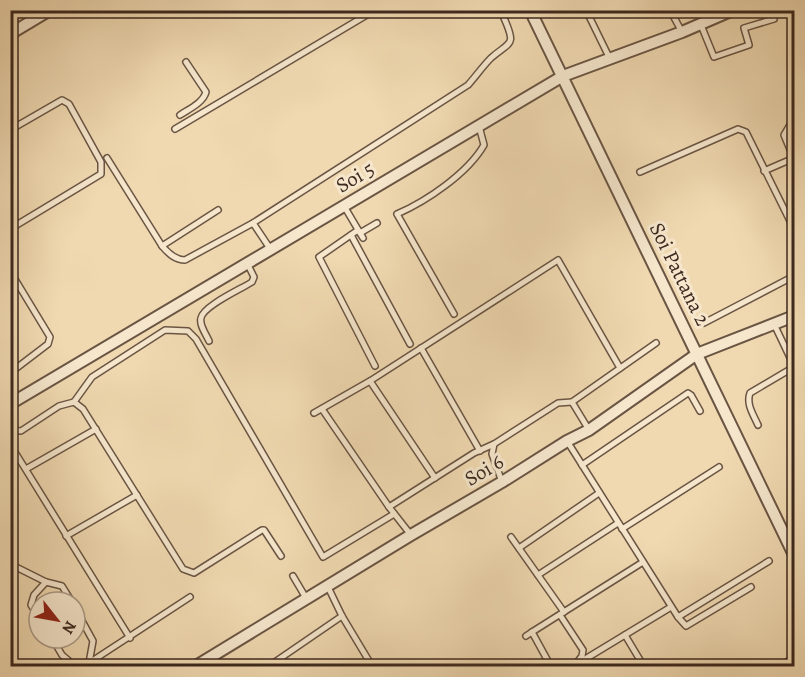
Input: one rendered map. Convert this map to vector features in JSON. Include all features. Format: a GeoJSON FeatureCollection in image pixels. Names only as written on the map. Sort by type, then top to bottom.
{"type":"FeatureCollection","features":[{"type":"Feature","properties":{"kind":"street"},"geometry":{"type":"LineString","coordinates":[[10,34],[50,10]]}},
{"type":"Feature","properties":{"kind":"street","name":"Soi Pattana 2"},"geometry":{"type":"LineString","coordinates":[[530,10],[795,555]]}},
{"type":"Feature","properties":{"kind":"street","name":"Soi 5"},"geometry":{"type":"LineString","coordinates":[[10,404],[563,76],[701,25],[710,15],[727,12]]}},
{"type":"Feature","properties":{"kind":"street","name":"Soi 6"},"geometry":{"type":"LineString","coordinates":[[203,665],[411,535],[502,483],[567,441],[590,430],[697,354],[795,316]]}},
{"type":"Feature","properties":{"kind":"street"},"geometry":{"type":"LineString","coordinates":[[786,666],[795,661]]}},
{"type":"Feature","properties":{"kind":"lane"},"geometry":{"type":"LineString","coordinates":[[175,129],[375,10]]}},
{"type":"Feature","properties":{"kind":"lane"},"geometry":{"type":"LineString","coordinates":[[586,10],[610,59]]}},
{"type":"Feature","properties":{"kind":"lane"},"geometry":{"type":"LineString","coordinates":[[670,10],[682,32]]}},
{"type":"Feature","properties":{"kind":"lane"},"geometry":{"type":"LineString","coordinates":[[107,158],[162,246],[171,255],[184,260],[253,223],[468,85],[493,57],[506,49],[510,43],[511,34],[504,18]]}},
{"type":"Feature","properties":{"kind":"lane"},"geometry":{"type":"LineString","coordinates":[[701,25],[714,57],[749,45],[744,28],[774,19]]}},
{"type":"Feature","properties":{"kind":"lane"},"geometry":{"type":"LineString","coordinates":[[180,115],[203,100],[206,92],[186,62]]}},
{"type":"Feature","properties":{"kind":"lane"},"geometry":{"type":"LineString","coordinates":[[10,130],[62,100],[65,101],[69,104],[101,162],[102,169],[101,174],[10,229]]}},
{"type":"Feature","properties":{"kind":"lane"},"geometry":{"type":"LineString","coordinates":[[764,171],[794,159],[784,135],[795,118]]}},
{"type":"Feature","properties":{"kind":"lane"},"geometry":{"type":"LineString","coordinates":[[454,314],[397,214],[438,190],[470,166],[484,145],[479,126]]}},
{"type":"Feature","properties":{"kind":"lane"},"geometry":{"type":"LineString","coordinates":[[640,172],[738,129],[746,132],[750,138],[764,171],[795,229]]}},
{"type":"Feature","properties":{"kind":"lane"},"geometry":{"type":"LineString","coordinates":[[344,206],[360,233]]}},
{"type":"Feature","properties":{"kind":"lane"},"geometry":{"type":"LineString","coordinates":[[162,246],[218,210]]}},
{"type":"Feature","properties":{"kind":"lane"},"geometry":{"type":"LineString","coordinates":[[253,223],[271,250]]}},
{"type":"Feature","properties":{"kind":"lane"},"geometry":{"type":"LineString","coordinates":[[375,366],[319,256],[351,235],[360,233],[377,223]]}},
{"type":"Feature","properties":{"kind":"lane"},"geometry":{"type":"LineString","coordinates":[[351,235],[410,344]]}},
{"type":"Feature","properties":{"kind":"lane"},"geometry":{"type":"LineString","coordinates":[[314,413],[370,381],[558,260],[620,368]]}},
{"type":"Feature","properties":{"kind":"lane"},"geometry":{"type":"LineString","coordinates":[[209,341],[200,321],[201,316],[207,308],[252,282],[254,277],[247,263]]}},
{"type":"Feature","properties":{"kind":"lane"},"geometry":{"type":"LineString","coordinates":[[10,271],[50,337],[48,344],[10,373]]}},
{"type":"Feature","properties":{"kind":"lane"},"geometry":{"type":"LineString","coordinates":[[704,323],[795,276]]}},
{"type":"Feature","properties":{"kind":"lane"},"geometry":{"type":"LineString","coordinates":[[758,424],[749,405],[750,393],[795,366],[774,324]]}},
{"type":"Feature","properties":{"kind":"lane"},"geometry":{"type":"LineString","coordinates":[[10,430],[21,431],[59,406],[74,402],[92,377],[165,330],[189,331],[196,339],[323,557],[394,514]]}},
{"type":"Feature","properties":{"kind":"lane"},"geometry":{"type":"LineString","coordinates":[[389,507],[558,403],[572,402],[656,343]]}},
{"type":"Feature","properties":{"kind":"lane"},"geometry":{"type":"LineString","coordinates":[[421,348],[480,451]]}},
{"type":"Feature","properties":{"kind":"lane"},"geometry":{"type":"LineString","coordinates":[[370,381],[435,478]]}},
{"type":"Feature","properties":{"kind":"lane"},"geometry":{"type":"LineString","coordinates":[[582,465],[688,393],[691,394],[700,411]]}},
{"type":"Feature","properties":{"kind":"lane"},"geometry":{"type":"LineString","coordinates":[[74,402],[83,409],[183,569],[194,573],[262,530],[281,556]]}},
{"type":"Feature","properties":{"kind":"lane"},"geometry":{"type":"LineString","coordinates":[[572,402],[590,430]]}},
{"type":"Feature","properties":{"kind":"lane"},"geometry":{"type":"LineString","coordinates":[[322,409],[389,507],[411,535]]}},
{"type":"Feature","properties":{"kind":"lane"},"geometry":{"type":"LineString","coordinates":[[26,469],[96,429]]}},
{"type":"Feature","properties":{"kind":"lane"},"geometry":{"type":"LineString","coordinates":[[567,441],[683,624],[688,626],[751,587]]}},
{"type":"Feature","properties":{"kind":"lane"},"geometry":{"type":"LineString","coordinates":[[494,444],[492,454],[502,483]]}},
{"type":"Feature","properties":{"kind":"lane"},"geometry":{"type":"LineString","coordinates":[[13,449],[130,638]]}},
{"type":"Feature","properties":{"kind":"lane"},"geometry":{"type":"LineString","coordinates":[[622,529],[720,467]]}},
{"type":"Feature","properties":{"kind":"lane"},"geometry":{"type":"LineString","coordinates":[[519,548],[599,493]]}},
{"type":"Feature","properties":{"kind":"lane"},"geometry":{"type":"LineString","coordinates":[[66,536],[137,495]]}},
{"type":"Feature","properties":{"kind":"lane"},"geometry":{"type":"LineString","coordinates":[[538,575],[618,523]]}},
{"type":"Feature","properties":{"kind":"lane"},"geometry":{"type":"LineString","coordinates":[[511,537],[538,575],[583,650],[575,665]]}},
{"type":"Feature","properties":{"kind":"lane"},"geometry":{"type":"LineString","coordinates":[[678,617],[769,561]]}},
{"type":"Feature","properties":{"kind":"lane"},"geometry":{"type":"LineString","coordinates":[[10,562],[46,582],[62,586],[64,590]]}},
{"type":"Feature","properties":{"kind":"lane"},"geometry":{"type":"LineString","coordinates":[[526,636],[643,562]]}},
{"type":"Feature","properties":{"kind":"lane"},"geometry":{"type":"LineString","coordinates":[[293,576],[307,600]]}},
{"type":"Feature","properties":{"kind":"lane"},"geometry":{"type":"LineString","coordinates":[[39,590],[46,582]]}},
{"type":"Feature","properties":{"kind":"lane"},"geometry":{"type":"LineString","coordinates":[[328,587],[342,616],[372,666]]}},
{"type":"Feature","properties":{"kind":"lane"},"geometry":{"type":"LineString","coordinates":[[89,665],[190,597]]}},
{"type":"Feature","properties":{"kind":"lane"},"geometry":{"type":"LineString","coordinates":[[575,665],[672,607]]}},
{"type":"Feature","properties":{"kind":"lane"},"geometry":{"type":"LineString","coordinates":[[269,666],[342,616]]}},
{"type":"Feature","properties":{"kind":"lane"},"geometry":{"type":"LineString","coordinates":[[87,630],[93,641],[89,665]]}},
{"type":"Feature","properties":{"kind":"lane"},"geometry":{"type":"LineString","coordinates":[[532,632],[549,663],[555,666]]}},
{"type":"Feature","properties":{"kind":"lane"},"geometry":{"type":"LineString","coordinates":[[625,636],[640,660]]}},
{"type":"Feature","properties":{"kind":"lane"},"geometry":{"type":"LineString","coordinates":[[59,650],[75,666]]}}]}
